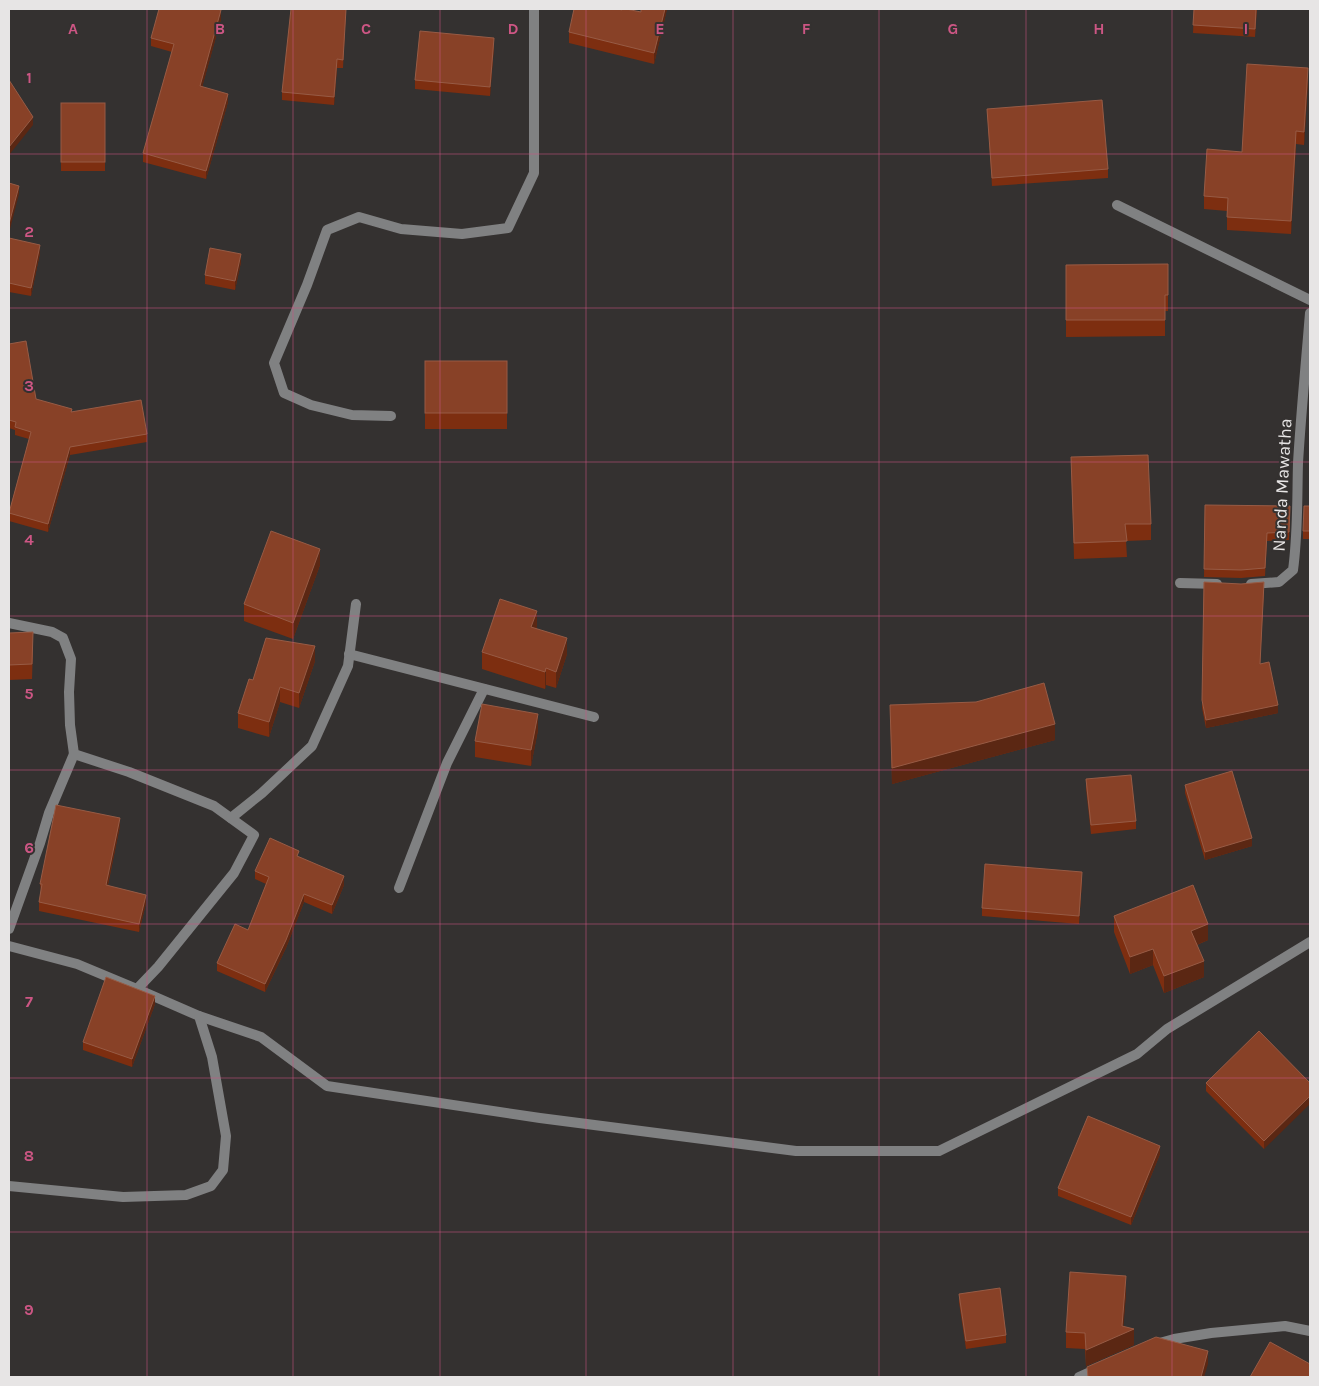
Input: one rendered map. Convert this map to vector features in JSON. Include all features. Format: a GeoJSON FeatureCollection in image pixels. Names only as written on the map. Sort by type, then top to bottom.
{"type":"FeatureCollection","features":[{"type":"Feature","properties":{"kind":"street"},"geometry":{"type":"LineString","coordinates":[[391,416],[352,414],[311,405],[284,393],[274,363],[307,285],[326,230],[359,216],[401,230],[462,234],[508,228],[534,173],[534,9]]}},
{"type":"Feature","properties":{"kind":"street"},"geometry":{"type":"LineString","coordinates":[[1116,205],[1310,300]]}},
{"type":"Feature","properties":{"kind":"street","name":"Nanda Mawatha"},"geometry":{"type":"LineString","coordinates":[[1241,585],[1279,582],[1293,570],[1296,547],[1302,399],[1310,313]]}},
{"type":"Feature","properties":{"kind":"street"},"geometry":{"type":"LineString","coordinates":[[1180,583],[1224,584]]}},
{"type":"Feature","properties":{"kind":"street"},"geometry":{"type":"LineString","coordinates":[[230,818],[262,794],[312,746],[348,666],[356,604]]}},
{"type":"Feature","properties":{"kind":"street"},"geometry":{"type":"LineString","coordinates":[[9,623],[52,632],[63,638],[71,659],[70,725],[74,754],[49,813],[9,929]]}},
{"type":"Feature","properties":{"kind":"street"},"geometry":{"type":"LineString","coordinates":[[350,654],[594,717]]}},
{"type":"Feature","properties":{"kind":"street"},"geometry":{"type":"LineString","coordinates":[[399,888],[447,763],[484,688]]}},
{"type":"Feature","properties":{"kind":"street"},"geometry":{"type":"LineString","coordinates":[[74,754],[129,772],[214,806],[254,835],[234,873],[158,967],[137,988]]}},
{"type":"Feature","properties":{"kind":"street"},"geometry":{"type":"LineString","coordinates":[[9,946],[78,964],[199,1016],[261,1037],[326,1086],[550,1119],[796,1150],[939,1151],[1137,1054],[1166,1029],[1310,942]]}},
{"type":"Feature","properties":{"kind":"street"},"geometry":{"type":"LineString","coordinates":[[9,1186],[123,1196],[186,1195],[210,1186],[224,1170],[226,1136],[212,1058],[199,1016]]}},
{"type":"Feature","properties":{"kind":"street"},"geometry":{"type":"LineString","coordinates":[[1150,1346],[1174,1338],[1211,1333],[1286,1326],[1310,1331]]}},
{"type":"Feature","properties":{"kind":"street"},"geometry":{"type":"LineString","coordinates":[[1079,1377],[1106,1366]]}},
{"type":"Feature","properties":{"kind":"building"},"geometry":{"type":"Polygon","coordinates":[[[159,9],[221,10],[200,86],[228,94],[206,171],[143,153],[174,44],[151,38],[159,9]]]}},
{"type":"Feature","properties":{"kind":"building"},"geometry":{"type":"Polygon","coordinates":[[[291,9],[346,9],[343,60],[337,59],[334,97],[282,92],[291,9]]]}},
{"type":"Feature","properties":{"kind":"building"},"geometry":{"type":"Polygon","coordinates":[[[574,9],[626,9],[641,12],[641,9],[665,9],[654,53],[569,32],[574,9]]]}},
{"type":"Feature","properties":{"kind":"building"},"geometry":{"type":"Polygon","coordinates":[[[1194,9],[1256,9],[1255,29],[1193,25],[1194,9]]]}},
{"type":"Feature","properties":{"kind":"building"},"geometry":{"type":"Polygon","coordinates":[[[420,31],[494,38],[490,87],[415,80],[420,31]]]}},
{"type":"Feature","properties":{"kind":"building"},"geometry":{"type":"Polygon","coordinates":[[[1247,64],[1308,68],[1304,132],[1296,131],[1291,221],[1227,217],[1228,198],[1204,196],[1207,149],[1242,152],[1247,64]]]}},
{"type":"Feature","properties":{"kind":"building"},"geometry":{"type":"Polygon","coordinates":[[[9,80],[33,117],[9,147],[9,80]]]}},
{"type":"Feature","properties":{"kind":"building"},"geometry":{"type":"Polygon","coordinates":[[[1102,100],[1108,169],[992,178],[987,109],[1102,100]]]}},
{"type":"Feature","properties":{"kind":"building"},"geometry":{"type":"Polygon","coordinates":[[[61,103],[105,103],[105,162],[61,162],[61,103]]]}},
{"type":"Feature","properties":{"kind":"building"},"geometry":{"type":"Polygon","coordinates":[[[9,183],[19,186],[9,224],[9,183]]]}},
{"type":"Feature","properties":{"kind":"building"},"geometry":{"type":"Polygon","coordinates":[[[9,238],[40,245],[31,288],[9,283],[9,238]]]}},
{"type":"Feature","properties":{"kind":"building"},"geometry":{"type":"Polygon","coordinates":[[[210,248],[241,254],[235,281],[205,275],[210,248]]]}},
{"type":"Feature","properties":{"kind":"building"},"geometry":{"type":"Polygon","coordinates":[[[1168,264],[1168,295],[1165,295],[1165,320],[1066,320],[1066,265],[1168,264]]]}},
{"type":"Feature","properties":{"kind":"building"},"geometry":{"type":"Polygon","coordinates":[[[26,341],[36,399],[72,409],[71,412],[141,400],[147,434],[70,447],[48,524],[9,513],[31,432],[15,427],[16,422],[9,420],[9,344],[26,341]]]}},
{"type":"Feature","properties":{"kind":"building"},"geometry":{"type":"Polygon","coordinates":[[[425,361],[507,361],[507,413],[425,413],[425,361]]]}},
{"type":"Feature","properties":{"kind":"building"},"geometry":{"type":"Polygon","coordinates":[[[1148,455],[1151,524],[1125,524],[1127,541],[1074,543],[1071,457],[1148,455]]]}},
{"type":"Feature","properties":{"kind":"building"},"geometry":{"type":"Polygon","coordinates":[[[1205,505],[1290,506],[1289,532],[1267,533],[1265,568],[1241,570],[1204,569],[1205,505]]]}},
{"type":"Feature","properties":{"kind":"building"},"geometry":{"type":"Polygon","coordinates":[[[1304,506],[1310,506],[1310,531],[1303,531],[1304,506]]]}},
{"type":"Feature","properties":{"kind":"building"},"geometry":{"type":"Polygon","coordinates":[[[271,531],[320,549],[293,623],[244,604],[271,531]]]}},
{"type":"Feature","properties":{"kind":"building"},"geometry":{"type":"Polygon","coordinates":[[[1204,582],[1241,584],[1264,582],[1260,664],[1269,662],[1278,705],[1206,720],[1202,700],[1204,582]]]}},
{"type":"Feature","properties":{"kind":"building"},"geometry":{"type":"Polygon","coordinates":[[[500,599],[537,611],[531,627],[567,638],[556,672],[546,668],[545,672],[482,652],[500,599]]]}},
{"type":"Feature","properties":{"kind":"building"},"geometry":{"type":"Polygon","coordinates":[[[33,632],[32,664],[9,665],[9,633],[33,632]]]}},
{"type":"Feature","properties":{"kind":"building"},"geometry":{"type":"Polygon","coordinates":[[[266,638],[315,646],[299,693],[280,687],[269,722],[238,713],[249,679],[253,680],[266,638]]]}},
{"type":"Feature","properties":{"kind":"building"},"geometry":{"type":"Polygon","coordinates":[[[1044,683],[1055,724],[892,768],[890,705],[976,702],[1044,683]]]}},
{"type":"Feature","properties":{"kind":"building"},"geometry":{"type":"Polygon","coordinates":[[[482,704],[538,714],[531,750],[475,741],[482,704]]]}},
{"type":"Feature","properties":{"kind":"building"},"geometry":{"type":"Polygon","coordinates":[[[1232,771],[1252,838],[1205,852],[1185,785],[1232,771]]]}},
{"type":"Feature","properties":{"kind":"building"},"geometry":{"type":"Polygon","coordinates":[[[1131,775],[1136,821],[1091,825],[1086,779],[1131,775]]]}},
{"type":"Feature","properties":{"kind":"building"},"geometry":{"type":"Polygon","coordinates":[[[56,805],[120,818],[106,885],[146,895],[139,924],[39,902],[42,884],[40,884],[56,805]]]}},
{"type":"Feature","properties":{"kind":"building"},"geometry":{"type":"Polygon","coordinates":[[[270,838],[299,851],[297,856],[344,876],[332,905],[304,894],[286,940],[265,984],[217,963],[235,924],[248,930],[269,877],[255,871],[270,838]]]}},
{"type":"Feature","properties":{"kind":"building"},"geometry":{"type":"Polygon","coordinates":[[[985,864],[1082,872],[1079,916],[982,908],[985,864]]]}},
{"type":"Feature","properties":{"kind":"building"},"geometry":{"type":"Polygon","coordinates":[[[1193,885],[1208,924],[1191,931],[1204,961],[1164,976],[1153,949],[1130,957],[1114,916],[1193,885]]]}},
{"type":"Feature","properties":{"kind":"building"},"geometry":{"type":"Polygon","coordinates":[[[106,977],[155,996],[132,1059],[83,1042],[106,977]]]}},
{"type":"Feature","properties":{"kind":"building"},"geometry":{"type":"Polygon","coordinates":[[[1259,1031],[1310,1083],[1310,1096],[1264,1141],[1206,1083],[1259,1031]]]}},
{"type":"Feature","properties":{"kind":"building"},"geometry":{"type":"Polygon","coordinates":[[[1088,1116],[1160,1146],[1131,1217],[1058,1188],[1088,1116]]]}},
{"type":"Feature","properties":{"kind":"building"},"geometry":{"type":"Polygon","coordinates":[[[1070,1272],[1126,1276],[1122,1326],[1134,1329],[1086,1350],[1085,1333],[1066,1332],[1070,1272]]]}},
{"type":"Feature","properties":{"kind":"building"},"geometry":{"type":"Polygon","coordinates":[[[1000,1288],[1006,1335],[966,1341],[959,1294],[1000,1288]]]}},
{"type":"Feature","properties":{"kind":"building"},"geometry":{"type":"Polygon","coordinates":[[[1156,1337],[1208,1351],[1201,1377],[1088,1377],[1087,1367],[1156,1337]]]}},
{"type":"Feature","properties":{"kind":"building"},"geometry":{"type":"Polygon","coordinates":[[[1270,1342],[1310,1364],[1310,1377],[1250,1377],[1270,1342]]]}}]}
